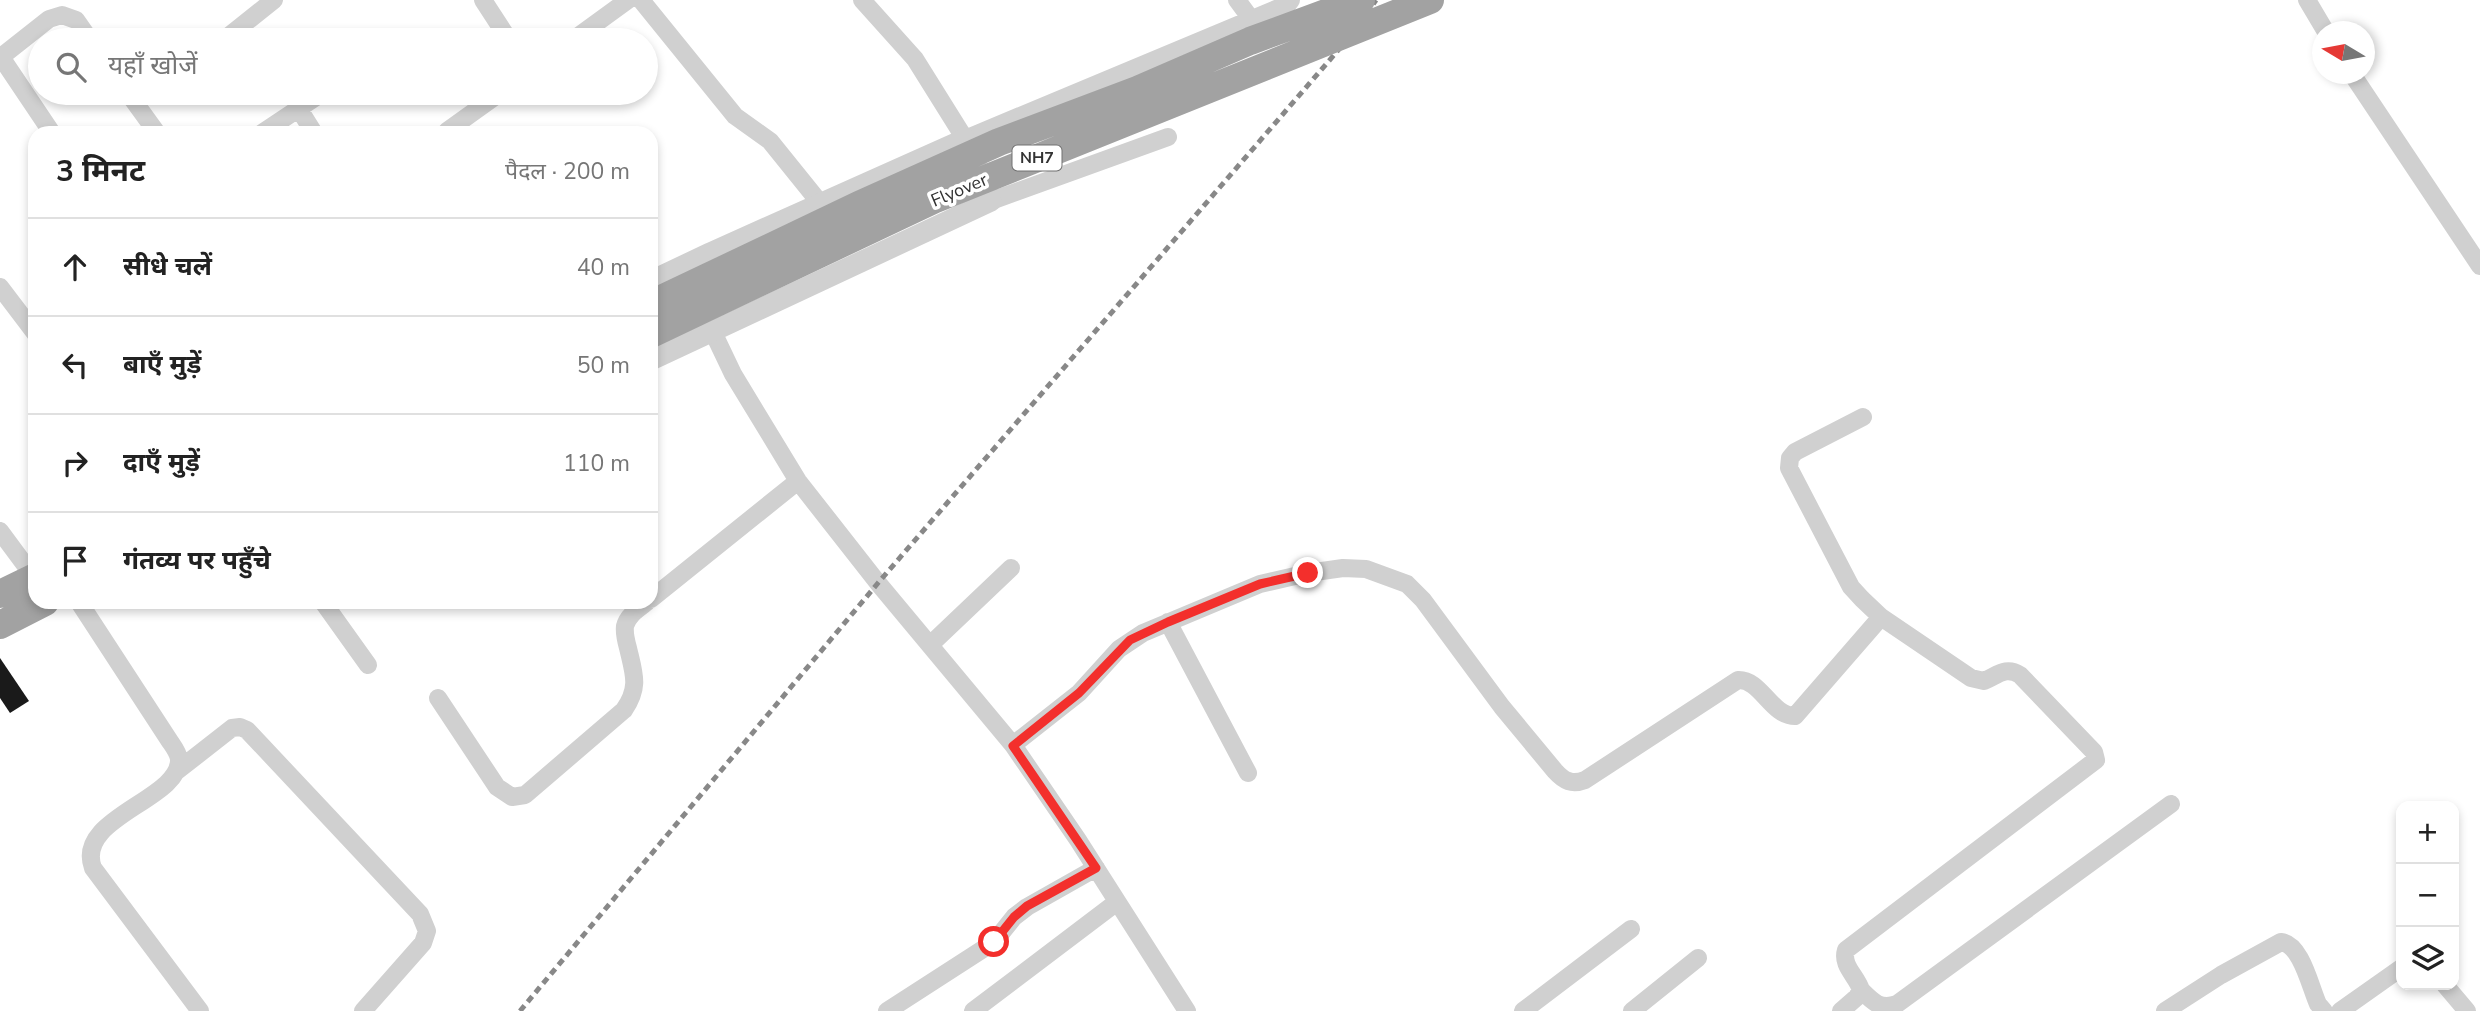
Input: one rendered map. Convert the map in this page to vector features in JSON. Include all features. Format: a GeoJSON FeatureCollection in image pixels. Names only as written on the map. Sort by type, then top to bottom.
{"type":"FeatureCollection","features":[{"type":"Feature","properties":{"kind":"highway","name":"Flyover"},"geometry":{"type":"LineString","coordinates":[[658,301],[999,142],[1137,90],[1250,41],[1361,0]]}},
{"type":"Feature","properties":{"kind":"highway","name":"Flyover"},"geometry":{"type":"LineString","coordinates":[[658,331],[945,195],[1430,0]]}},
{"type":"Feature","properties":{"kind":"highway"},"geometry":{"type":"LineString","coordinates":[[0,594],[28,587]]}},
{"type":"Feature","properties":{"kind":"highway"},"geometry":{"type":"LineString","coordinates":[[0,625],[28,596]]}},
{"type":"Feature","properties":{"kind":"street"},"geometry":{"type":"LineString","coordinates":[[238,28],[274,0]]}},
{"type":"Feature","properties":{"kind":"street"},"geometry":{"type":"LineString","coordinates":[[483,0],[501,28]]}},
{"type":"Feature","properties":{"kind":"street"},"geometry":{"type":"LineString","coordinates":[[590,28],[628,0]]}},
{"type":"Feature","properties":{"kind":"street"},"geometry":{"type":"LineString","coordinates":[[641,0],[735,116],[771,141],[820,203]]}},
{"type":"Feature","properties":{"kind":"street"},"geometry":{"type":"LineString","coordinates":[[862,0],[915,59],[965,139],[991,201]]}},
{"type":"Feature","properties":{"kind":"street"},"geometry":{"type":"LineString","coordinates":[[1237,0],[1251,19]]}},
{"type":"Feature","properties":{"kind":"street"},"geometry":{"type":"LineString","coordinates":[[658,278],[965,139],[1288,4],[1291,0]]}},
{"type":"Feature","properties":{"kind":"street"},"geometry":{"type":"LineString","coordinates":[[2306,0],[2319,21]]}},
{"type":"Feature","properties":{"kind":"street"},"geometry":{"type":"LineString","coordinates":[[38,28],[49,19],[62,15],[76,20],[82,28]]}},
{"type":"Feature","properties":{"kind":"street"},"geometry":{"type":"LineString","coordinates":[[28,36],[1,58],[28,98]]}},
{"type":"Feature","properties":{"kind":"street"},"geometry":{"type":"LineString","coordinates":[[2359,84],[2480,266]]}},
{"type":"Feature","properties":{"kind":"street"},"geometry":{"type":"LineString","coordinates":[[33,105],[47,126]]}},
{"type":"Feature","properties":{"kind":"street"},"geometry":{"type":"LineString","coordinates":[[137,105],[152,126]]}},
{"type":"Feature","properties":{"kind":"street"},"geometry":{"type":"LineString","coordinates":[[273,126],[305,105]]}},
{"type":"Feature","properties":{"kind":"street"},"geometry":{"type":"LineString","coordinates":[[454,126],[483,105]]}},
{"type":"Feature","properties":{"kind":"street"},"geometry":{"type":"LineString","coordinates":[[299,109],[310,126]]}},
{"type":"Feature","properties":{"kind":"street"},"geometry":{"type":"LineString","coordinates":[[658,357],[991,201],[1168,137]]}},
{"type":"Feature","properties":{"kind":"street"},"geometry":{"type":"LineString","coordinates":[[0,287],[28,324]]}},
{"type":"Feature","properties":{"kind":"street"},"geometry":{"type":"LineString","coordinates":[[712,330],[733,374],[799,481],[1013,746],[1096,868],[1187,1011]]}},
{"type":"Feature","properties":{"kind":"street"},"geometry":{"type":"LineString","coordinates":[[1863,416],[1795,452],[1790,458],[1789,468],[1851,587],[1881,617],[1971,678],[1984,681],[2004,670],[2015,671],[2094,752],[2096,760],[1846,950],[1846,964],[1860,984],[1861,990],[1874,1004],[1889,1007],[1897,1004],[2171,804]]}},
{"type":"Feature","properties":{"kind":"street"},"geometry":{"type":"LineString","coordinates":[[658,592],[799,481]]}},
{"type":"Feature","properties":{"kind":"street"},"geometry":{"type":"LineString","coordinates":[[0,531],[28,571]]}},
{"type":"Feature","properties":{"kind":"street"},"geometry":{"type":"LineString","coordinates":[[930,645],[1011,568]]}},
{"type":"Feature","properties":{"kind":"street"},"geometry":{"type":"LineString","coordinates":[[1013,746],[1079,693],[1130,640],[1260,584],[1308,573],[1343,568],[1366,569],[1407,584],[1423,600],[1502,707],[1555,771],[1566,781],[1578,783],[1596,774],[1738,680],[1748,682],[1783,713],[1795,716],[1881,617]]}},
{"type":"Feature","properties":{"kind":"street"},"geometry":{"type":"LineString","coordinates":[[84,609],[177,753],[177,771]]}},
{"type":"Feature","properties":{"kind":"street"},"geometry":{"type":"LineString","coordinates":[[328,609],[368,665]]}},
{"type":"Feature","properties":{"kind":"street"},"geometry":{"type":"LineString","coordinates":[[438,698],[497,787],[512,797],[525,795],[624,710],[632,699],[635,689],[625,626],[638,609]]}},
{"type":"Feature","properties":{"kind":"street"},"geometry":{"type":"LineString","coordinates":[[1168,622],[1248,773]]}},
{"type":"Feature","properties":{"kind":"street"},"geometry":{"type":"LineString","coordinates":[[200,1011],[93,868],[90,850],[101,832],[173,778],[177,771],[232,728],[240,727],[247,730],[420,914],[427,931],[423,943],[363,1011]]}},
{"type":"Feature","properties":{"kind":"street"},"geometry":{"type":"LineString","coordinates":[[887,1011],[994,942],[1014,917],[1027,906],[1096,868]]}},
{"type":"Feature","properties":{"kind":"street"},"geometry":{"type":"LineString","coordinates":[[974,1011],[1117,902]]}},
{"type":"Feature","properties":{"kind":"street"},"geometry":{"type":"LineString","coordinates":[[1523,1011],[1631,929]]}},
{"type":"Feature","properties":{"kind":"street"},"geometry":{"type":"LineString","coordinates":[[2165,1011],[2273,944],[2281,942],[2288,943],[2296,950],[2318,1004],[2324,1011]]}},
{"type":"Feature","properties":{"kind":"street"},"geometry":{"type":"LineString","coordinates":[[1632,1011],[1698,958]]}},
{"type":"Feature","properties":{"kind":"street"},"geometry":{"type":"LineString","coordinates":[[2340,1011],[2396,972]]}},
{"type":"Feature","properties":{"kind":"street"},"geometry":{"type":"LineString","coordinates":[[1841,1011],[1861,990]]}},
{"type":"Feature","properties":{"kind":"street"},"geometry":{"type":"LineString","coordinates":[[2449,990],[2467,1011]]}},
{"type":"Feature","properties":{"kind":"building"},"geometry":{"type":"Polygon","coordinates":[[[0,658],[29,701],[10,713],[0,698],[0,658]]]}},
{"type":"Feature","properties":{"kind":"railway"},"geometry":{"type":"LineString","coordinates":[[520,1011],[878,583],[1353,33],[1376,0]]}},
{"type":"Feature","properties":{"kind":"route"},"geometry":{"type":"LineString","coordinates":[[994,942],[1014,917],[1027,906],[1096,868],[1013,746],[1079,693],[1130,640],[1260,584],[1308,573]]}}]}
